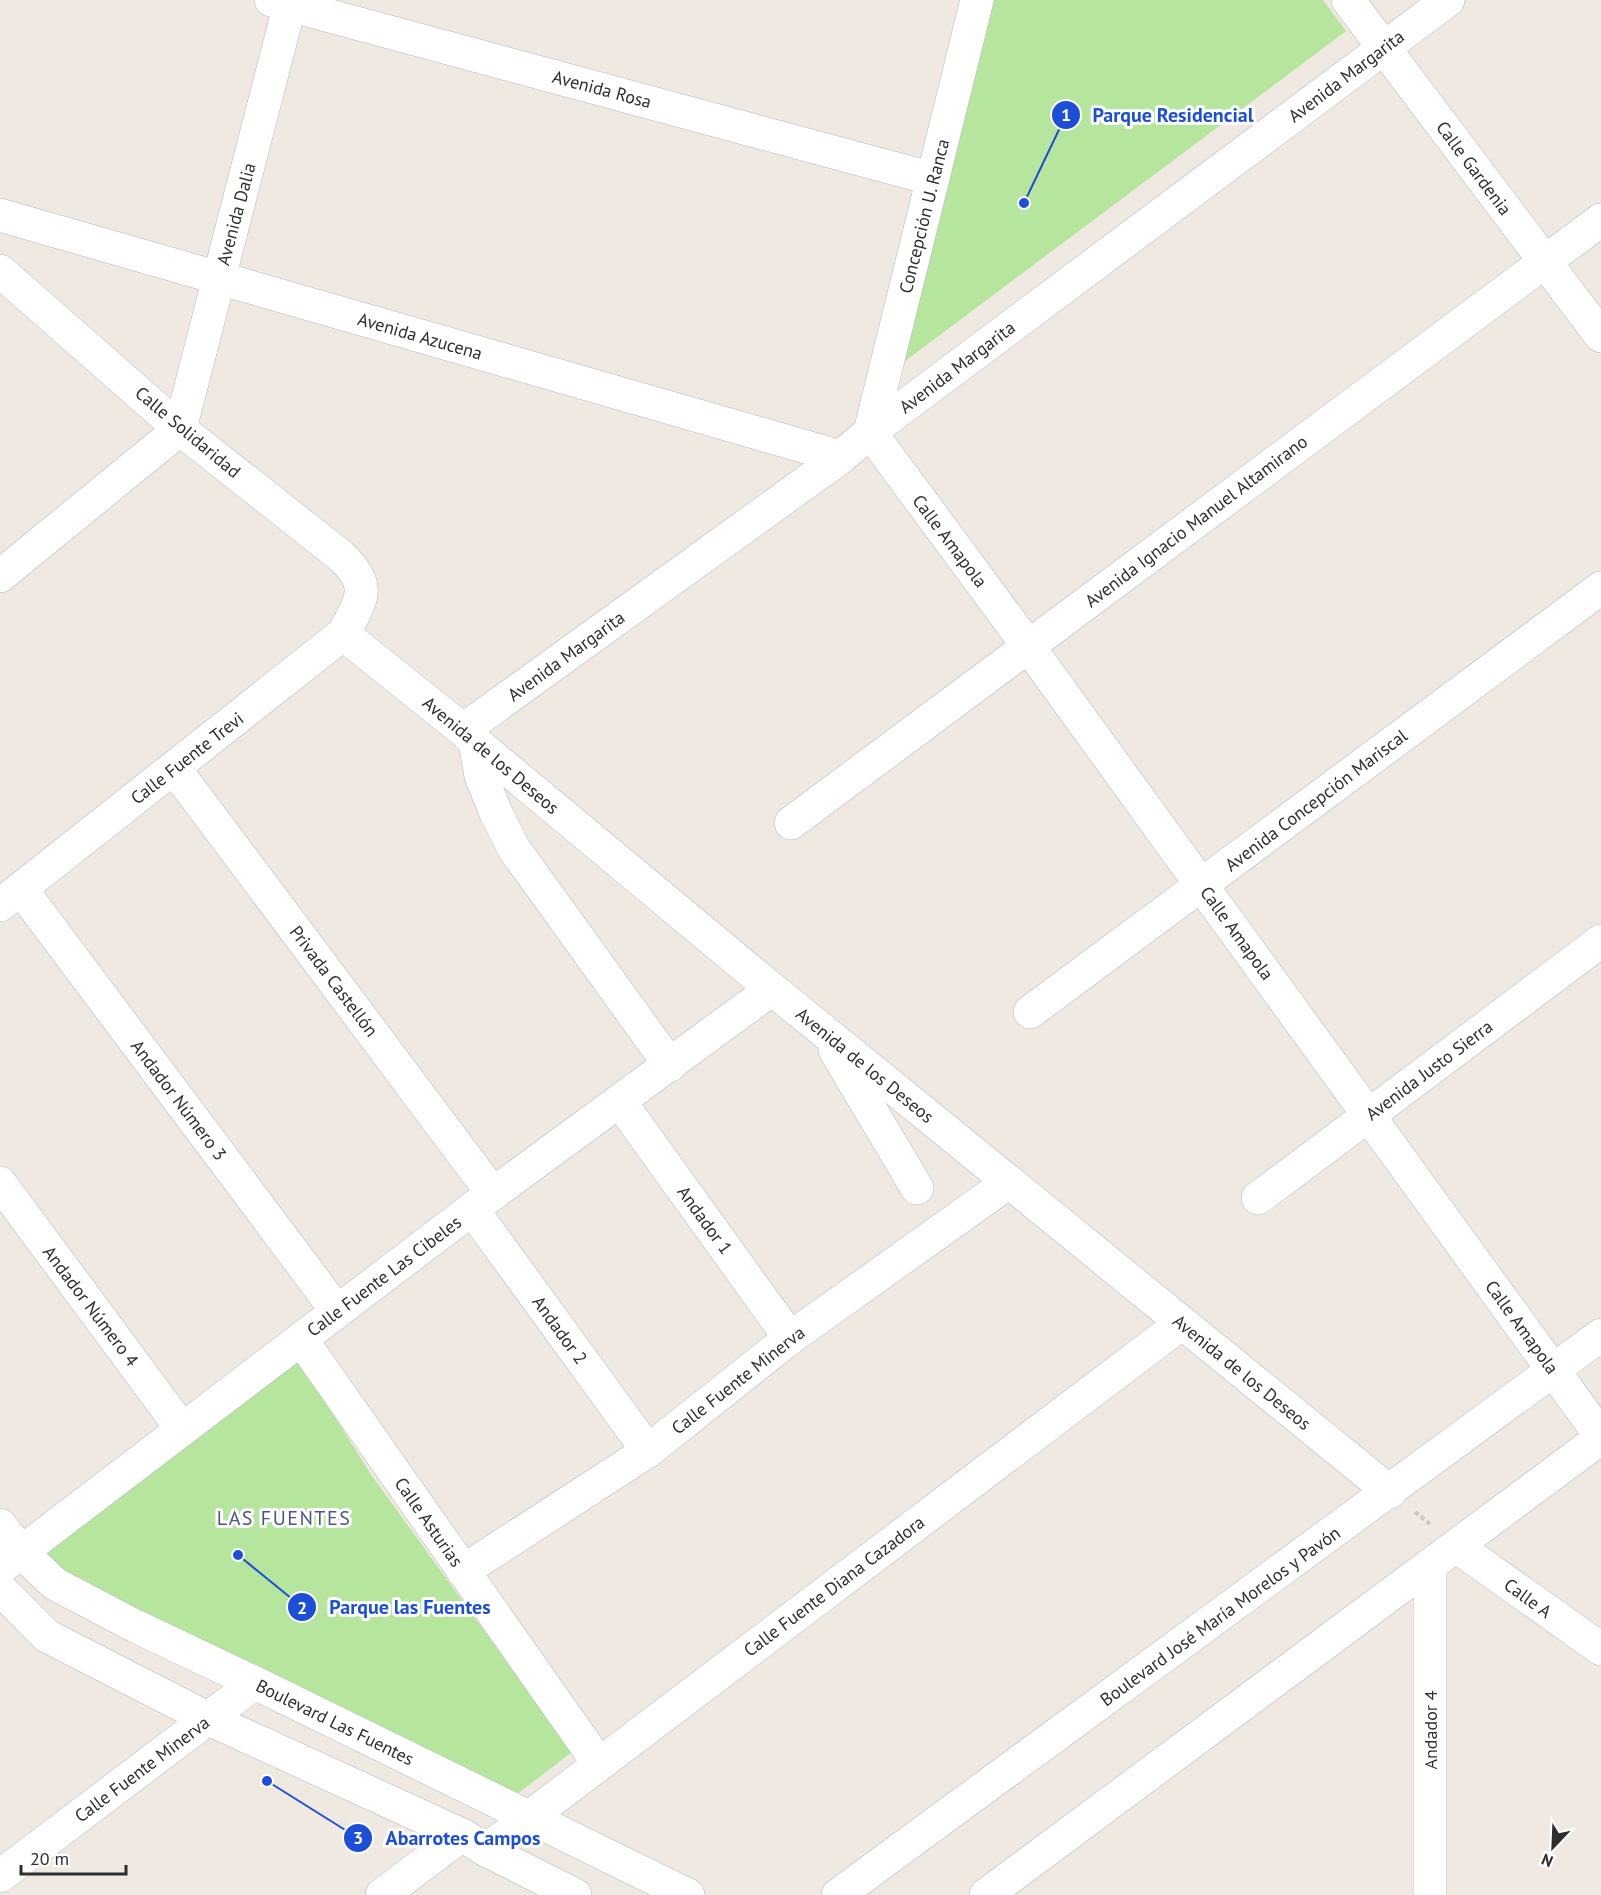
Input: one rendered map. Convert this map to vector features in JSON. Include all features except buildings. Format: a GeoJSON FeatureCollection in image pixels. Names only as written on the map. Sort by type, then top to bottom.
{"type":"FeatureCollection","features":[{"type":"Feature","properties":{"kind":"street","name":"Concepción U. Ranca"},"geometry":{"type":"LineString","coordinates":[[870,432],[977,0]]}},
{"type":"Feature","properties":{"kind":"street","name":"Calle Gardenia"},"geometry":{"type":"LineString","coordinates":[[1348,0],[1601,336]]}},
{"type":"Feature","properties":{"kind":"street","name":"Avenida Margarita"},"geometry":{"type":"LineString","coordinates":[[469,736],[841,457],[870,432],[1448,0]]}},
{"type":"Feature","properties":{"kind":"street","name":"Avenida Rosa"},"geometry":{"type":"LineString","coordinates":[[284,2],[933,179]]}},
{"type":"Feature","properties":{"kind":"street","name":"Avenida Dalia"},"geometry":{"type":"LineString","coordinates":[[180,429],[219,278],[284,2]]}},
{"type":"Feature","properties":{"kind":"street","name":"Avenida Azucena"},"geometry":{"type":"LineString","coordinates":[[0,215],[841,457]]}},
{"type":"Feature","properties":{"kind":"street","name":"Avenida Ignacio Manuel Altamirano"},"geometry":{"type":"LineString","coordinates":[[791,823],[1601,220]]}},
{"type":"Feature","properties":{"kind":"street","name":"Calle Solidaridad"},"geometry":{"type":"LineString","coordinates":[[0,271],[180,429],[341,556],[355,569],[362,583],[360,599]]}},
{"type":"Feature","properties":{"kind":"street"},"geometry":{"type":"LineString","coordinates":[[0,576],[180,429]]}},
{"type":"Feature","properties":{"kind":"street","name":"Calle Amapola"},"geometry":{"type":"LineString","coordinates":[[870,432],[1202,885],[1601,1437]]}},
{"type":"Feature","properties":{"kind":"street","name":"Avenida Concepción Mariscal"},"geometry":{"type":"LineString","coordinates":[[1030,1012],[1601,588]]}},
{"type":"Feature","properties":{"kind":"street","name":"Calle Fuente Trevi"},"geometry":{"type":"LineString","coordinates":[[10,897],[343,634],[360,599]]}},
{"type":"Feature","properties":{"kind":"street","name":"Avenida de los Deseos"},"geometry":{"type":"LineString","coordinates":[[343,634],[772,989],[1390,1492]]}},
{"type":"Feature","properties":{"kind":"street"},"geometry":{"type":"LineString","coordinates":[[469,736],[496,813],[514,849],[670,1065]]}},
{"type":"Feature","properties":{"kind":"street","name":"Privada Castellón"},"geometry":{"type":"LineString","coordinates":[[174,768],[483,1201]]}},
{"type":"Feature","properties":{"kind":"street","name":"Andador Número 3"},"geometry":{"type":"LineString","coordinates":[[10,897],[337,1311]]}},
{"type":"Feature","properties":{"kind":"street","name":"Avenida Justo Sierra"},"geometry":{"type":"LineString","coordinates":[[1258,1198],[1601,941]]}},
{"type":"Feature","properties":{"kind":"street","name":"Calle Fuente Las Cibeles"},"geometry":{"type":"LineString","coordinates":[[10,1560],[483,1201],[772,989]]}},
{"type":"Feature","properties":{"kind":"street"},"geometry":{"type":"LineString","coordinates":[[823,1029],[917,1188]]}},
{"type":"Feature","properties":{"kind":"street","name":"Andador 1"},"geometry":{"type":"LineString","coordinates":[[620,1102],[790,1338]]}},
{"type":"Feature","properties":{"kind":"street","name":"Calle Fuente Minerva"},"geometry":{"type":"LineString","coordinates":[[463,1571],[648,1451],[790,1338],[1009,1182]]}},
{"type":"Feature","properties":{"kind":"street","name":"Andador Número 4"},"geometry":{"type":"LineString","coordinates":[[0,1183],[182,1429]]}},
{"type":"Feature","properties":{"kind":"street","name":"Andador 2"},"geometry":{"type":"LineString","coordinates":[[483,1201],[648,1451]]}},
{"type":"Feature","properties":{"kind":"street","name":"Calle Fuente Diana Cazadora"},"geometry":{"type":"LineString","coordinates":[[382,1895],[474,1842],[529,1816],[1182,1323]]}},
{"type":"Feature","properties":{"kind":"street","name":"Boulevard José María Morelos y Pavón"},"geometry":{"type":"LineString","coordinates":[[838,1895],[1601,1335]]}},
{"type":"Feature","properties":{"kind":"street","name":"Calle Asturias"},"geometry":{"type":"LineString","coordinates":[[302,1338],[599,1764]]}},
{"type":"Feature","properties":{"kind":"street"},"geometry":{"type":"LineString","coordinates":[[986,1895],[1601,1437]]}},
{"type":"Feature","properties":{"kind":"street","name":"Boulevard Las Fuentes"},"geometry":{"type":"LineString","coordinates":[[0,1525],[10,1560],[135,1626],[688,1895]]}},
{"type":"Feature","properties":{"kind":"street","name":"Calle A"},"geometry":{"type":"LineString","coordinates":[[1456,1546],[1601,1649]]}},
{"type":"Feature","properties":{"kind":"street","name":"Andador 4"},"geometry":{"type":"LineString","coordinates":[[1430,1565],[1430,1895]]}},
{"type":"Feature","properties":{"kind":"street"},"geometry":{"type":"LineString","coordinates":[[0,1589],[47,1636],[208,1719],[474,1842],[574,1895]]}},
{"type":"Feature","properties":{"kind":"street","name":"Calle Fuente Minerva"},"geometry":{"type":"LineString","coordinates":[[0,1876],[255,1683]]}},
{"type":"Feature","properties":{"kind":"path"},"geometry":{"type":"LineString","coordinates":[[1390,1492],[1456,1546]]}},
{"type":"Feature","properties":{"kind":"green space"},"geometry":{"type":"Polygon","coordinates":[[[986,0],[1323,0],[1346,31],[885,376],[986,0]]]}},
{"type":"Feature","properties":{"kind":"green space"},"geometry":{"type":"Polygon","coordinates":[[[286,1340],[372,1476],[572,1752],[516,1795],[66,1579],[26,1532],[286,1340]]]}},
{"type":"Feature","properties":{"kind":"place","name":"Parque Residencial"},"geometry":{"type":"Point","coordinates":[1024,203]}},
{"type":"Feature","properties":{"kind":"place","name":"Parque las Fuentes"},"geometry":{"type":"Point","coordinates":[238,1555]}},
{"type":"Feature","properties":{"kind":"place","name":"Abarrotes Campos"},"geometry":{"type":"Point","coordinates":[267,1781]}},
{"type":"Feature","properties":{"kind":"district","name":"LAS FUENTES"},"geometry":{"type":"Point","coordinates":[284,1518]}}]}
